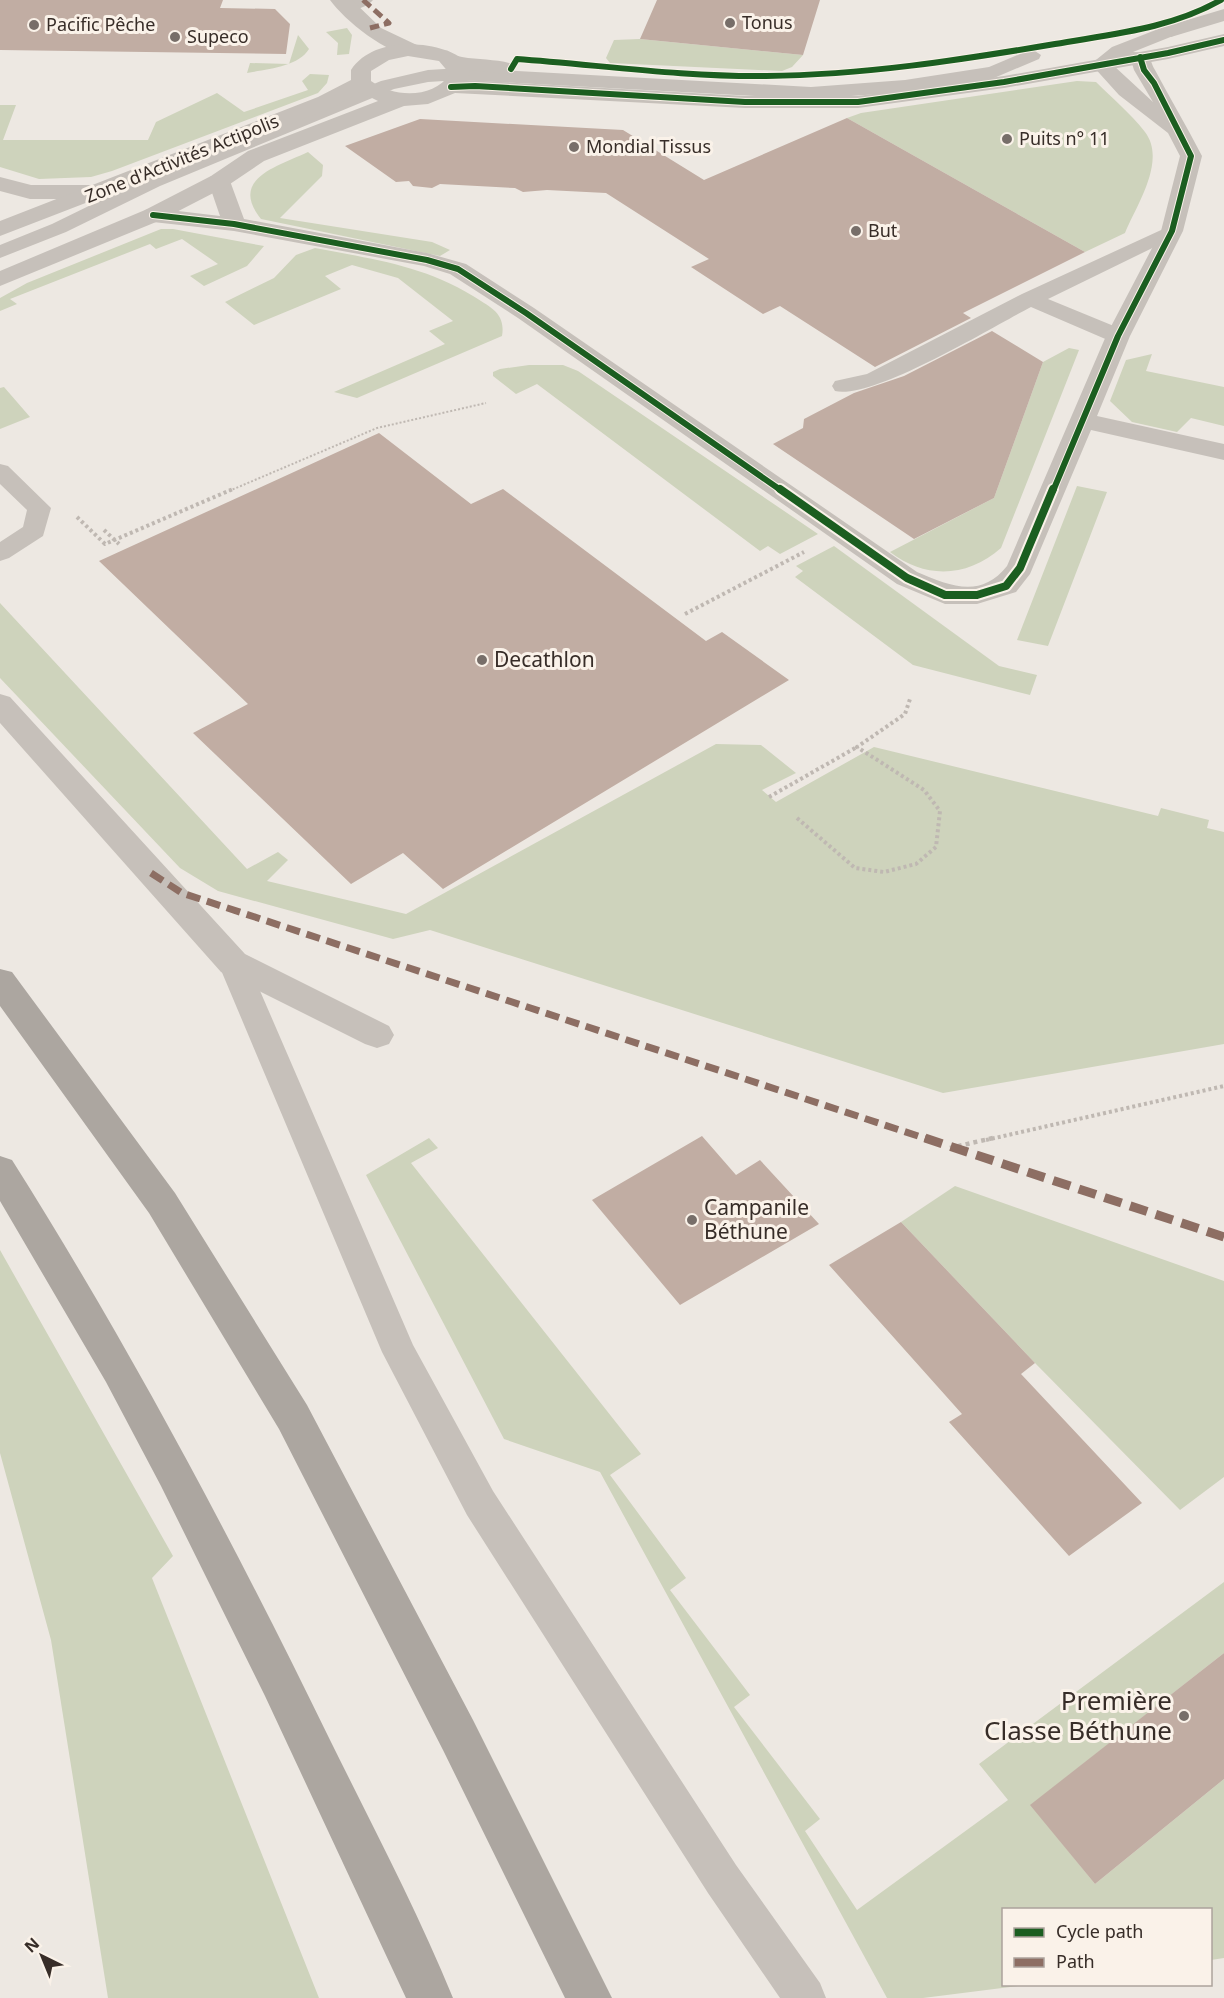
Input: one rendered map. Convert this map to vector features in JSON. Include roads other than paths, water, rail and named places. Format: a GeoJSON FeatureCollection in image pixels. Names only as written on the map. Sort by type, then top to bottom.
{"type":"FeatureCollection","features":[{"type":"Feature","properties":{"kind":"highway"},"geometry":{"type":"LineString","coordinates":[[0,981],[162,1203],[293,1417],[458,1735],[589,1998]]}},
{"type":"Feature","properties":{"kind":"highway"},"geometry":{"type":"LineString","coordinates":[[0,1170],[145,1414],[322,1768],[429,1998]]}},
{"type":"Feature","properties":{"kind":"street"},"geometry":{"type":"LineString","coordinates":[[350,2],[374,32],[378,46],[376,57]]}},
{"type":"Feature","properties":{"kind":"street"},"geometry":{"type":"LineString","coordinates":[[1101,64],[1119,51],[1166,32],[1224,15]]}},
{"type":"Feature","properties":{"kind":"street"},"geometry":{"type":"LineString","coordinates":[[374,32],[414,51]]}},
{"type":"Feature","properties":{"kind":"street"},"geometry":{"type":"LineString","coordinates":[[1166,32],[858,84],[743,84],[455,74],[437,94],[402,99],[367,88],[359,77],[361,70],[376,57],[389,53],[414,51],[443,55],[455,74],[541,91],[784,104],[858,102],[1101,64],[1224,40]]}},
{"type":"Feature","properties":{"kind":"street"},"geometry":{"type":"LineString","coordinates":[[153,214],[234,224],[427,260],[458,269],[526,313],[907,578],[945,595],[976,595],[1006,586],[1020,568],[1118,336],[1172,231],[1191,156],[1140,57]]}},
{"type":"Feature","properties":{"kind":"street"},"geometry":{"type":"LineString","coordinates":[[1101,64],[1126,91],[1180,134]]}},
{"type":"Feature","properties":{"kind":"street","name":"Zone d'Activités Actipolis"},"geometry":{"type":"LineString","coordinates":[[0,229],[367,88]]}},
{"type":"Feature","properties":{"kind":"street","name":"Zone d'Activités Actipolis"},"geometry":{"type":"LineString","coordinates":[[0,279],[153,214],[219,182],[256,156],[402,99]]}},
{"type":"Feature","properties":{"kind":"street"},"geometry":{"type":"LineString","coordinates":[[219,182],[234,224]]}},
{"type":"Feature","properties":{"kind":"street"},"geometry":{"type":"LineString","coordinates":[[0,184],[30,192],[99,192]]}},
{"type":"Feature","properties":{"kind":"street"},"geometry":{"type":"LineString","coordinates":[[1083,420],[1224,452]]}},
{"type":"Feature","properties":{"kind":"street"},"geometry":{"type":"LineString","coordinates":[[0,704],[233,963],[377,1035]]}},
{"type":"Feature","properties":{"kind":"lane"},"geometry":{"type":"LineString","coordinates":[[0,252],[59,228],[153,182],[367,88],[411,79],[455,74]]}},
{"type":"Feature","properties":{"kind":"lane"},"geometry":{"type":"LineString","coordinates":[[541,91],[554,87],[563,76]]}},
{"type":"Feature","properties":{"kind":"lane"},"geometry":{"type":"LineString","coordinates":[[59,228],[90,221],[256,156]]}},
{"type":"Feature","properties":{"kind":"lane"},"geometry":{"type":"LineString","coordinates":[[843,386],[874,379],[1030,299],[1172,231]]}},
{"type":"Feature","properties":{"kind":"lane"},"geometry":{"type":"LineString","coordinates":[[1030,299],[1118,336]]}},
{"type":"Feature","properties":{"kind":"lane"},"geometry":{"type":"LineString","coordinates":[[0,471],[39,508],[34,531],[0,553]]}},
{"type":"Feature","properties":{"kind":"lane"},"geometry":{"type":"LineString","coordinates":[[233,963],[399,1352],[480,1503],[722,1879],[805,1998]]}},
{"type":"Feature","properties":{"kind":"place","name":"Tonus"},"geometry":{"type":"Point","coordinates":[730,23]}},
{"type":"Feature","properties":{"kind":"place","name":"Pacific Pêche"},"geometry":{"type":"Point","coordinates":[34,25]}},
{"type":"Feature","properties":{"kind":"place","name":"Supeco"},"geometry":{"type":"Point","coordinates":[175,37]}},
{"type":"Feature","properties":{"kind":"place","name":"Puits n° 11"},"geometry":{"type":"Point","coordinates":[1007,139]}},
{"type":"Feature","properties":{"kind":"place","name":"Mondial Tissus"},"geometry":{"type":"Point","coordinates":[574,147]}},
{"type":"Feature","properties":{"kind":"place","name":"But"},"geometry":{"type":"Point","coordinates":[856,231]}},
{"type":"Feature","properties":{"kind":"place","name":"Decathlon"},"geometry":{"type":"Point","coordinates":[482,660]}},
{"type":"Feature","properties":{"kind":"place","name":"Campanile Béthune"},"geometry":{"type":"Point","coordinates":[692,1220]}},
{"type":"Feature","properties":{"kind":"place","name":"Première Classe Béthune"},"geometry":{"type":"Point","coordinates":[1184,1716]}}]}
